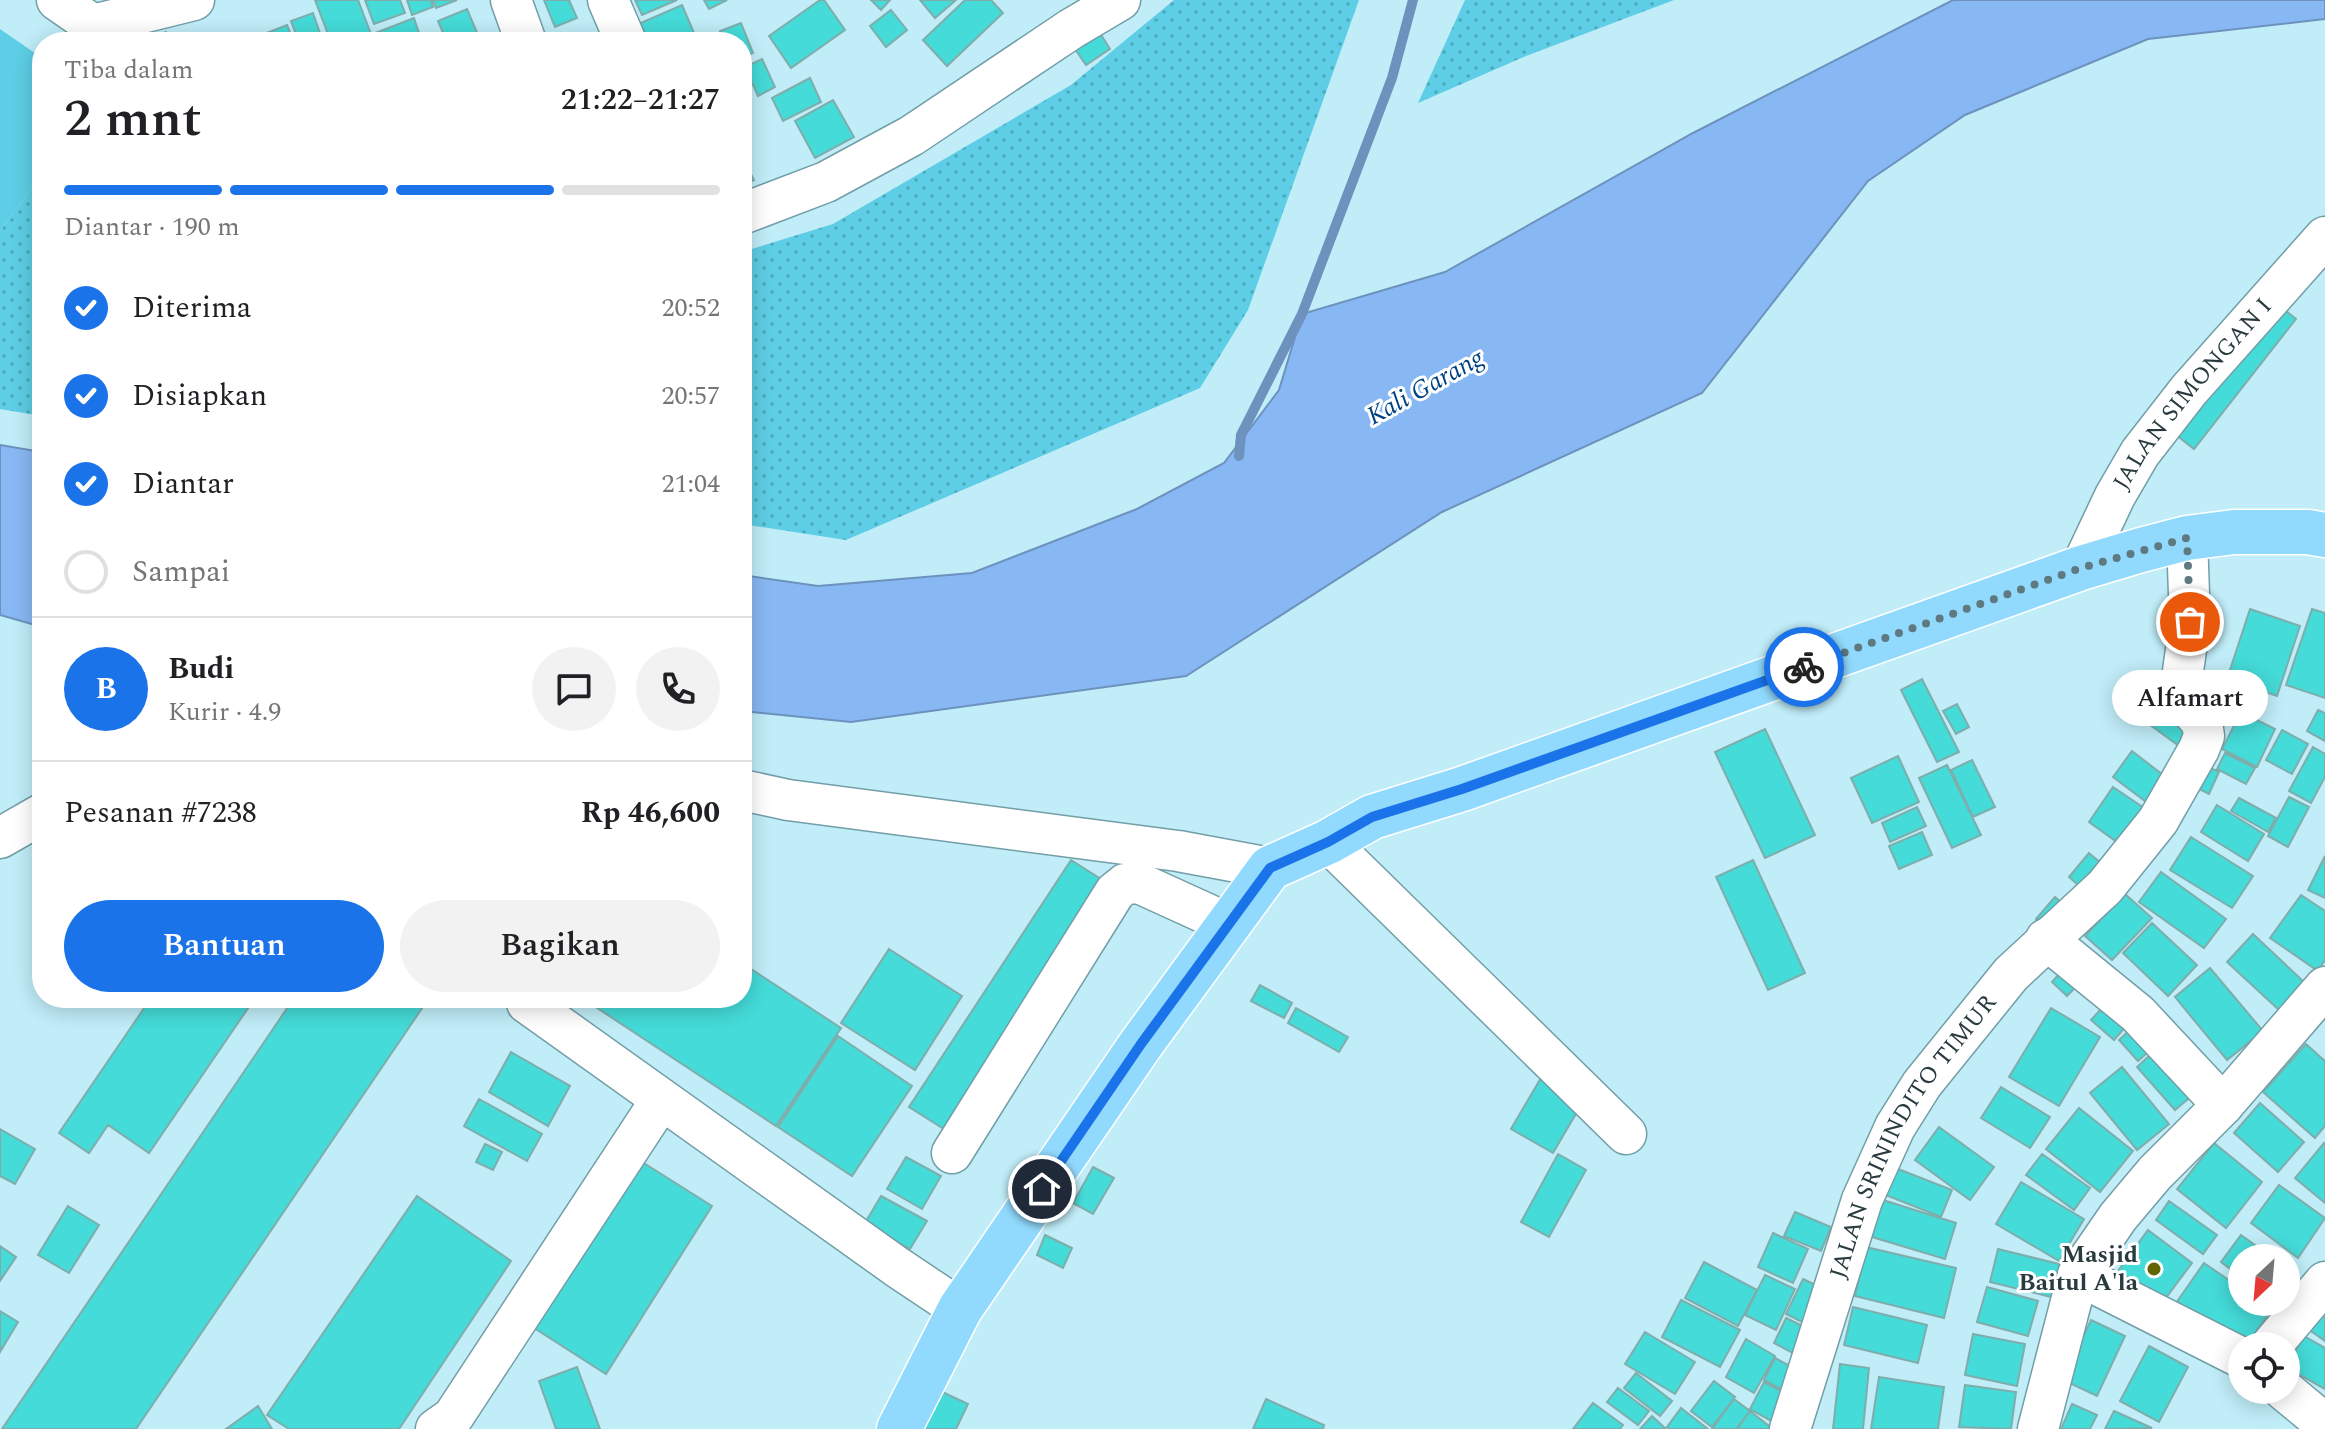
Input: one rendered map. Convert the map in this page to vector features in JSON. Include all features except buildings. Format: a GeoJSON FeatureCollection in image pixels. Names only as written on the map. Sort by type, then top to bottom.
{"type":"FeatureCollection","features":[{"type":"Feature","properties":{"kind":"main road"},"geometry":{"type":"LineString","coordinates":[[899,1429],[960,1309],[1141,1044],[1270,868],[1328,842],[1372,817],[1462,789],[2081,568],[2187,538],[2234,532],[2308,532],[2325,535]]}},
{"type":"Feature","properties":{"kind":"street"},"geometry":{"type":"LineString","coordinates":[[57,0],[96,32]]}},
{"type":"Feature","properties":{"kind":"street"},"geometry":{"type":"LineString","coordinates":[[100,32],[194,0]]}},
{"type":"Feature","properties":{"kind":"street"},"geometry":{"type":"LineString","coordinates":[[511,0],[522,32]]}},
{"type":"Feature","properties":{"kind":"street"},"geometry":{"type":"LineString","coordinates":[[608,0],[622,32]]}},
{"type":"Feature","properties":{"kind":"street"},"geometry":{"type":"LineString","coordinates":[[752,210],[826,182],[911,136],[941,115],[1060,14],[1120,0]]}},
{"type":"Feature","properties":{"kind":"street","name":"JALAN SIMONGAN I"},"geometry":{"type":"LineString","coordinates":[[2081,568],[2115,496],[2140,453],[2189,390],[2325,237]]}},
{"type":"Feature","properties":{"kind":"street","name":"JALAN SRININDITO TIMUR"},"geometry":{"type":"LineString","coordinates":[[1790,1429],[1862,1200],[1895,1127],[1922,1084],[2011,974],[2105,887],[2158,821],[2199,749],[2204,736],[2202,722],[2183,701],[2180,692],[2190,622],[2187,538]]}},
{"type":"Feature","properties":{"kind":"street"},"geometry":{"type":"LineString","coordinates":[[752,792],[788,800],[1178,851],[1270,868]]}},
{"type":"Feature","properties":{"kind":"street"},"geometry":{"type":"LineString","coordinates":[[0,838],[32,820]]}},
{"type":"Feature","properties":{"kind":"street"},"geometry":{"type":"LineString","coordinates":[[1328,842],[1626,1134]]}},
{"type":"Feature","properties":{"kind":"street"},"geometry":{"type":"LineString","coordinates":[[952,1153],[1115,892],[1125,884],[1139,883],[1229,924]]}},
{"type":"Feature","properties":{"kind":"street"},"geometry":{"type":"LineString","coordinates":[[2046,939],[2138,1014],[2223,1105]]}},
{"type":"Feature","properties":{"kind":"street"},"geometry":{"type":"LineString","coordinates":[[2038,1429],[2078,1275],[2118,1217],[2146,1184],[2223,1105],[2325,987]]}},
{"type":"Feature","properties":{"kind":"street"},"geometry":{"type":"LineString","coordinates":[[534,1008],[960,1309]]}},
{"type":"Feature","properties":{"kind":"street"},"geometry":{"type":"LineString","coordinates":[[436,1429],[453,1417],[661,1100]]}},
{"type":"Feature","properties":{"kind":"street"},"geometry":{"type":"LineString","coordinates":[[2078,1275],[2228,1351]]}},
{"type":"Feature","properties":{"kind":"street"},"geometry":{"type":"LineString","coordinates":[[2283,1332],[2325,1282]]}},
{"type":"Feature","properties":{"kind":"street"},"geometry":{"type":"LineString","coordinates":[[2300,1403],[2325,1424]]}},
{"type":"Feature","properties":{"kind":"shaded area"},"geometry":{"type":"Polygon","coordinates":[[[1174,0],[1359,0],[1248,310],[1200,388],[846,540],[752,526],[752,249],[833,224],[1071,85],[1174,0]]]}},
{"type":"Feature","properties":{"kind":"shaded area"},"geometry":{"type":"Polygon","coordinates":[[[1465,0],[1674,0],[1526,56],[1418,103],[1465,0]]]}},
{"type":"Feature","properties":{"kind":"shaded area"},"geometry":{"type":"Polygon","coordinates":[[[0,29],[32,51],[32,188],[0,231],[0,29]]]}},
{"type":"Feature","properties":{"kind":"shaded area"},"geometry":{"type":"Polygon","coordinates":[[[32,188],[32,414],[0,409],[0,231],[32,188]]]}},
{"type":"Feature","properties":{"kind":"water","name":"Kali Garang"},"geometry":{"type":"Polygon","coordinates":[[[1953,0],[2325,0],[2325,19],[2148,39],[1965,115],[1868,181],[1702,393],[1442,512],[1186,676],[851,722],[752,712],[752,576],[818,586],[972,573],[1137,509],[1224,463],[1279,390],[1302,314],[1445,272],[1693,133],[1953,0]]]}},
{"type":"Feature","properties":{"kind":"water"},"geometry":{"type":"Polygon","coordinates":[[[0,445],[32,450],[32,624],[0,615],[0,445]]]}},
{"type":"Feature","properties":{"kind":"waterway"},"geometry":{"type":"LineString","coordinates":[[1239,456],[1241,435],[1302,314],[1392,78],[1413,0]]}},
{"type":"Feature","properties":{"kind":"way so far"},"geometry":{"type":"LineString","coordinates":[[1804,667],[2081,568],[2187,538],[2190,622]]}},
{"type":"Feature","properties":{"kind":"place","name":"Alfamart"},"geometry":{"type":"Point","coordinates":[2190,622]}},
{"type":"Feature","properties":{"kind":"place","name":"Masjid Baitul A'la"},"geometry":{"type":"Point","coordinates":[2154,1269]}},
{"type":"Feature","properties":{"kind":"route"},"geometry":{"type":"LineString","coordinates":[[1042,1189],[1141,1044],[1270,868],[1328,842],[1372,817],[1462,789],[1804,667]]}}]}
